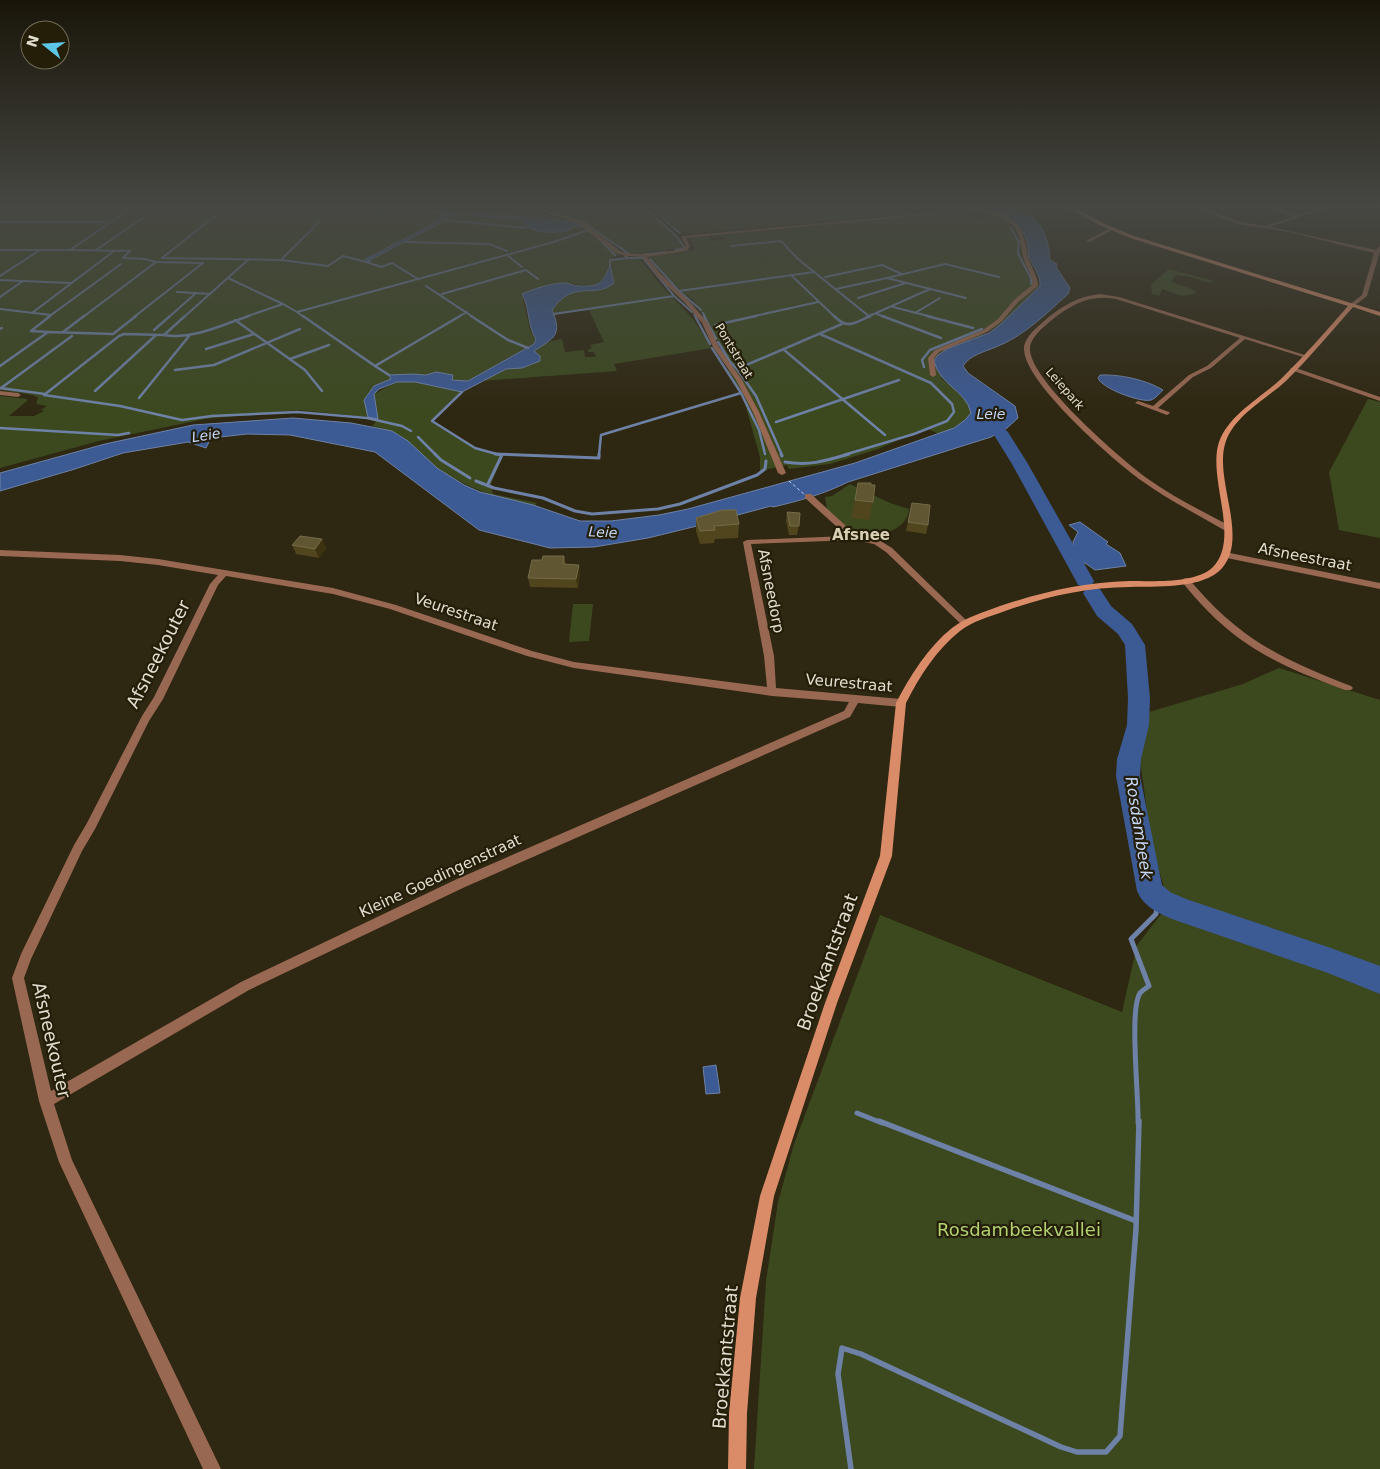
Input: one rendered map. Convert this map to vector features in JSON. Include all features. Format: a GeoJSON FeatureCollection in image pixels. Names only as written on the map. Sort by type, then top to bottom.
{"type":"FeatureCollection","features":[{"type":"Feature","properties":{"kind":"street","name":"Pontstraat"},"geometry":{"type":"LineString","coordinates":[[660,276],[688,303],[705,323],[716,346],[744,388],[782,473]]}},
{"type":"Feature","properties":{"kind":"street"},"geometry":{"type":"LineString","coordinates":[[933,375],[931,358],[938,351],[980,334],[1000,320],[1016,301],[1035,286],[1036,280],[1033,276]]}},
{"type":"Feature","properties":{"kind":"street"},"geometry":{"type":"LineString","coordinates":[[1259,276],[1380,314]]}},
{"type":"Feature","properties":{"kind":"street"},"geometry":{"type":"LineString","coordinates":[[1224,555],[1227,512],[1218,459],[1222,441],[1233,424],[1293,369],[1352,305],[1364,296],[1370,276]]}},
{"type":"Feature","properties":{"kind":"street","name":"Leiepark"},"geometry":{"type":"LineString","coordinates":[[1227,528],[1145,479],[1090,434],[1041,380],[1032,366],[1027,350],[1032,337],[1049,320],[1074,301],[1097,295],[1117,298],[1305,356]]}},
{"type":"Feature","properties":{"kind":"street"},"geometry":{"type":"LineString","coordinates":[[1154,408],[1191,376],[1209,366],[1243,338]]}},
{"type":"Feature","properties":{"kind":"street"},"geometry":{"type":"LineString","coordinates":[[1293,369],[1380,399]]}},
{"type":"Feature","properties":{"kind":"street"},"geometry":{"type":"LineString","coordinates":[[0,393],[18,395]]}},
{"type":"Feature","properties":{"kind":"street"},"geometry":{"type":"LineString","coordinates":[[1138,403],[1167,413]]}},
{"type":"Feature","properties":{"kind":"street"},"geometry":{"type":"LineString","coordinates":[[808,496],[854,538]]}},
{"type":"Feature","properties":{"kind":"street","name":"Afsneedorp"},"geometry":{"type":"LineString","coordinates":[[772,692],[769,656],[748,542],[854,538],[876,542],[890,550],[965,623]]}},
{"type":"Feature","properties":{"kind":"street","name":"Veurestraat"},"geometry":{"type":"LineString","coordinates":[[0,553],[120,558],[224,573],[357,596],[530,654],[574,665],[772,692],[901,703]]}},
{"type":"Feature","properties":{"kind":"street","name":"Broekkantstraat"},"geometry":{"type":"LineString","coordinates":[[737,1469],[738,1413],[748,1293],[766,1196],[831,1003],[886,856],[901,703],[913,681],[952,633],[965,623],[1012,605],[1069,590],[1098,585],[1186,581],[1210,573],[1224,555]]}},
{"type":"Feature","properties":{"kind":"street","name":"Afsneestraat"},"geometry":{"type":"LineString","coordinates":[[1224,555],[1380,586]]}},
{"type":"Feature","properties":{"kind":"street","name":"Afsneekouter"},"geometry":{"type":"LineString","coordinates":[[212,1469],[66,1162],[46,1101],[18,978],[25,958],[78,848],[96,818],[145,719],[158,699],[214,584],[224,573]]}},
{"type":"Feature","properties":{"kind":"street"},"geometry":{"type":"LineString","coordinates":[[1186,581],[1227,625],[1251,643],[1287,663],[1348,688]]}},
{"type":"Feature","properties":{"kind":"street","name":"Kleine Goedingenstraat"},"geometry":{"type":"LineString","coordinates":[[46,1101],[245,986],[462,883],[846,714],[855,700]]}},
{"type":"Feature","properties":{"kind":"green space"},"geometry":{"type":"Polygon","coordinates":[[[0,276],[605,276],[602,281],[597,284],[554,284],[522,294],[530,330],[536,339],[533,344],[468,381],[452,380],[436,372],[426,375],[390,376],[391,379],[374,386],[364,399],[368,417],[299,410],[205,419],[99,441],[0,468],[0,396],[27,399],[9,416],[34,416],[44,411],[41,410],[47,406],[36,404],[38,398],[33,395],[0,390],[0,276]]]}},
{"type":"Feature","properties":{"kind":"green space"},"geometry":{"type":"Polygon","coordinates":[[[612,276],[653,276],[693,319],[712,348],[614,364],[617,371],[479,381],[506,369],[522,368],[538,348],[554,340],[562,339],[565,352],[584,350],[585,357],[596,357],[594,352],[587,350],[592,348],[590,345],[604,342],[589,310],[554,314],[552,310],[559,300],[574,292],[581,289],[602,290],[614,283],[612,276]]]}},
{"type":"Feature","properties":{"kind":"green space"},"geometry":{"type":"Polygon","coordinates":[[[666,276],[1030,276],[1034,285],[1040,286],[1001,324],[977,338],[941,378],[967,402],[971,413],[956,426],[939,434],[926,428],[878,449],[830,464],[789,469],[787,465],[760,471],[760,457],[742,393],[727,370],[734,367],[693,300],[666,276]]]}},
{"type":"Feature","properties":{"kind":"green space"},"geometry":{"type":"Polygon","coordinates":[[[1162,276],[1176,276],[1171,281],[1192,289],[1197,293],[1182,296],[1162,289],[1159,296],[1152,294],[1151,285],[1162,276]]]}},
{"type":"Feature","properties":{"kind":"green space"},"geometry":{"type":"Polygon","coordinates":[[[1180,276],[1194,276],[1214,281],[1210,283],[1180,276]]]}},
{"type":"Feature","properties":{"kind":"green space"},"geometry":{"type":"Polygon","coordinates":[[[397,382],[415,382],[462,392],[433,421],[476,448],[503,456],[491,484],[493,494],[537,503],[535,506],[496,496],[462,483],[439,469],[398,434],[372,426],[378,419],[374,394],[397,382]]]}},
{"type":"Feature","properties":{"kind":"green space"},"geometry":{"type":"Polygon","coordinates":[[[1368,399],[1380,402],[1380,538],[1339,530],[1329,472],[1368,399]]]}},
{"type":"Feature","properties":{"kind":"green space"},"geometry":{"type":"Polygon","coordinates":[[[850,484],[890,503],[909,509],[907,517],[903,523],[888,532],[871,535],[855,532],[827,510],[825,497],[832,496],[850,484]]]}},
{"type":"Feature","properties":{"kind":"green space"},"geometry":{"type":"Polygon","coordinates":[[[573,604],[593,604],[589,641],[569,642],[573,604]]]}},
{"type":"Feature","properties":{"kind":"green space","name":"Rosdambeekvallei"},"geometry":{"type":"Polygon","coordinates":[[[1279,668],[1380,700],[1380,1469],[754,1469],[766,1281],[778,1202],[794,1144],[880,915],[1122,1012],[1137,945],[1169,904],[1152,847],[1138,745],[1139,715],[1243,684],[1279,668]]]}},
{"type":"Feature","properties":{"kind":"water"},"geometry":{"type":"Polygon","coordinates":[[[605,276],[612,276],[614,283],[599,290],[576,292],[568,295],[560,300],[552,310],[557,325],[556,331],[555,335],[547,343],[534,351],[540,356],[540,361],[522,368],[506,369],[462,392],[415,382],[397,382],[379,389],[374,394],[378,419],[368,417],[364,400],[374,386],[391,379],[389,375],[426,375],[436,372],[453,375],[452,380],[468,381],[534,344],[536,339],[531,328],[525,299],[522,294],[559,283],[592,286],[600,283],[605,276]]]}},
{"type":"Feature","properties":{"kind":"water","name":"Leie"},"geometry":{"type":"Polygon","coordinates":[[[1038,276],[1062,276],[1070,288],[1068,294],[1025,331],[1006,342],[973,356],[963,366],[968,373],[1015,406],[1018,418],[1007,428],[991,437],[848,482],[802,500],[771,506],[648,538],[594,547],[550,548],[479,530],[375,452],[290,435],[247,434],[211,438],[206,448],[188,442],[123,453],[0,491],[0,473],[105,444],[193,425],[293,418],[351,423],[392,431],[408,441],[437,468],[464,485],[480,492],[533,505],[580,521],[611,521],[659,515],[688,509],[855,463],[954,428],[971,413],[964,399],[942,376],[934,361],[937,356],[947,349],[989,333],[1001,324],[1040,286],[1038,276]]]}},
{"type":"Feature","properties":{"kind":"water"},"geometry":{"type":"Polygon","coordinates":[[[1100,375],[1133,378],[1163,390],[1151,400],[1139,399],[1122,394],[1106,386],[1098,378],[1100,375]]]}},
{"type":"Feature","properties":{"kind":"water"},"geometry":{"type":"Polygon","coordinates":[[[1080,522],[1120,553],[1126,566],[1095,570],[1085,563],[1081,563],[1071,547],[1074,547],[1073,542],[1078,532],[1069,525],[1080,522]]]}},
{"type":"Feature","properties":{"kind":"water"},"geometry":{"type":"Polygon","coordinates":[[[716,1065],[720,1093],[706,1094],[703,1067],[716,1065]]]}},
{"type":"Feature","properties":{"kind":"building"},"geometry":{"type":"Polygon","coordinates":[[[858,483],[871,483],[871,485],[875,485],[873,502],[855,500],[858,483]]]}},
{"type":"Feature","properties":{"kind":"building"},"geometry":{"type":"Polygon","coordinates":[[[912,503],[930,505],[928,525],[908,522],[912,503]]]}},
{"type":"Feature","properties":{"kind":"building"},"geometry":{"type":"Polygon","coordinates":[[[722,510],[736,510],[739,524],[714,526],[715,530],[700,531],[696,518],[722,510]]]}},
{"type":"Feature","properties":{"kind":"building"},"geometry":{"type":"Polygon","coordinates":[[[787,512],[800,513],[799,526],[790,526],[787,512]]]}},
{"type":"Feature","properties":{"kind":"building"},"geometry":{"type":"Polygon","coordinates":[[[300,536],[322,539],[315,549],[292,545],[300,536]]]}},
{"type":"Feature","properties":{"kind":"building"},"geometry":{"type":"Polygon","coordinates":[[[543,556],[564,556],[563,564],[579,565],[576,579],[528,578],[532,560],[542,560],[543,556]]]}},
{"type":"Feature","properties":{"kind":"waterway"},"geometry":{"type":"LineString","coordinates":[[32,313],[82,276]]}},
{"type":"Feature","properties":{"kind":"waterway"},"geometry":{"type":"LineString","coordinates":[[51,315],[105,276]]}},
{"type":"Feature","properties":{"kind":"waterway"},"geometry":{"type":"LineString","coordinates":[[83,317],[138,276]]}},
{"type":"Feature","properties":{"kind":"waterway"},"geometry":{"type":"LineString","coordinates":[[134,317],[187,276]]}},
{"type":"Feature","properties":{"kind":"waterway"},"geometry":{"type":"LineString","coordinates":[[210,294],[230,276]]}},
{"type":"Feature","properties":{"kind":"waterway"},"geometry":{"type":"LineString","coordinates":[[412,276],[418,279]]}},
{"type":"Feature","properties":{"kind":"waterway"},"geometry":{"type":"LineString","coordinates":[[297,312],[431,276]]}},
{"type":"Feature","properties":{"kind":"waterway"},"geometry":{"type":"LineString","coordinates":[[442,294],[507,276]]}},
{"type":"Feature","properties":{"kind":"waterway"},"geometry":{"type":"LineString","coordinates":[[533,276],[538,279]]}},
{"type":"Feature","properties":{"kind":"waterway"},"geometry":{"type":"LineString","coordinates":[[657,276],[674,296]]}},
{"type":"Feature","properties":{"kind":"waterway"},"geometry":{"type":"LineString","coordinates":[[665,276],[679,291]]}},
{"type":"Feature","properties":{"kind":"waterway"},"geometry":{"type":"LineString","coordinates":[[679,291],[789,276]]}},
{"type":"Feature","properties":{"kind":"waterway"},"geometry":{"type":"LineString","coordinates":[[792,276],[835,317]]}},
{"type":"Feature","properties":{"kind":"waterway"},"geometry":{"type":"LineString","coordinates":[[819,276],[869,316]]}},
{"type":"Feature","properties":{"kind":"waterway"},"geometry":{"type":"LineString","coordinates":[[825,277],[832,276]]}},
{"type":"Feature","properties":{"kind":"waterway"},"geometry":{"type":"LineString","coordinates":[[887,278],[897,276]]}},
{"type":"Feature","properties":{"kind":"waterway"},"geometry":{"type":"LineString","coordinates":[[993,276],[999,277]]}},
{"type":"Feature","properties":{"kind":"waterway"},"geometry":{"type":"LineString","coordinates":[[1030,276],[1031,284]]}},
{"type":"Feature","properties":{"kind":"waterway"},"geometry":{"type":"LineString","coordinates":[[228,278],[283,304]]}},
{"type":"Feature","properties":{"kind":"waterway"},"geometry":{"type":"LineString","coordinates":[[836,289],[887,278]]}},
{"type":"Feature","properties":{"kind":"waterway"},"geometry":{"type":"LineString","coordinates":[[887,278],[966,298]]}},
{"type":"Feature","properties":{"kind":"waterway"},"geometry":{"type":"LineString","coordinates":[[0,280],[23,281]]}},
{"type":"Feature","properties":{"kind":"waterway"},"geometry":{"type":"LineString","coordinates":[[0,297],[23,281]]}},
{"type":"Feature","properties":{"kind":"waterway"},"geometry":{"type":"LineString","coordinates":[[23,281],[71,283]]}},
{"type":"Feature","properties":{"kind":"waterway"},"geometry":{"type":"LineString","coordinates":[[858,298],[906,283]]}},
{"type":"Feature","properties":{"kind":"waterway"},"geometry":{"type":"LineString","coordinates":[[426,286],[466,312]]}},
{"type":"Feature","properties":{"kind":"waterway"},"geometry":{"type":"LineString","coordinates":[[869,316],[930,289]]}},
{"type":"Feature","properties":{"kind":"waterway"},"geometry":{"type":"LineString","coordinates":[[679,291],[701,310]]}},
{"type":"Feature","properties":{"kind":"waterway"},"geometry":{"type":"LineString","coordinates":[[177,292],[196,293]]}},
{"type":"Feature","properties":{"kind":"waterway"},"geometry":{"type":"LineString","coordinates":[[169,317],[196,293]]}},
{"type":"Feature","properties":{"kind":"waterway"},"geometry":{"type":"LineString","coordinates":[[196,293],[210,294]]}},
{"type":"Feature","properties":{"kind":"waterway"},"geometry":{"type":"LineString","coordinates":[[184,317],[210,294]]}},
{"type":"Feature","properties":{"kind":"waterway"},"geometry":{"type":"LineString","coordinates":[[554,314],[674,296]]}},
{"type":"Feature","properties":{"kind":"waterway"},"geometry":{"type":"LineString","coordinates":[[674,296],[692,312]]}},
{"type":"Feature","properties":{"kind":"waterway"},"geometry":{"type":"LineString","coordinates":[[915,313],[940,298]]}},
{"type":"Feature","properties":{"kind":"waterway"},"geometry":{"type":"LineString","coordinates":[[750,317],[818,302]]}},
{"type":"Feature","properties":{"kind":"waterway"},"geometry":{"type":"LineString","coordinates":[[245,317],[283,304]]}},
{"type":"Feature","properties":{"kind":"waterway"},"geometry":{"type":"LineString","coordinates":[[283,304],[297,312]]}},
{"type":"Feature","properties":{"kind":"waterway"},"geometry":{"type":"LineString","coordinates":[[893,307],[915,313]]}},
{"type":"Feature","properties":{"kind":"waterway"},"geometry":{"type":"LineString","coordinates":[[0,309],[32,313]]}},
{"type":"Feature","properties":{"kind":"waterway"},"geometry":{"type":"LineString","coordinates":[[297,312],[304,317]]}},
{"type":"Feature","properties":{"kind":"waterway"},"geometry":{"type":"LineString","coordinates":[[458,317],[466,312]]}},
{"type":"Feature","properties":{"kind":"waterway"},"geometry":{"type":"LineString","coordinates":[[466,312],[473,317]]}},
{"type":"Feature","properties":{"kind":"waterway"},"geometry":{"type":"LineString","coordinates":[[32,313],[51,315]]}},
{"type":"Feature","properties":{"kind":"waterway"},"geometry":{"type":"LineString","coordinates":[[703,313],[705,317]]}},
{"type":"Feature","properties":{"kind":"waterway"},"geometry":{"type":"LineString","coordinates":[[915,313],[932,317]]}},
{"type":"Feature","properties":{"kind":"waterway"},"geometry":{"type":"LineString","coordinates":[[877,314],[885,317]]}},
{"type":"Feature","properties":{"kind":"waterway"},"geometry":{"type":"LineString","coordinates":[[48,332],[31,331],[50,316]]}},
{"type":"Feature","properties":{"kind":"waterway"},"geometry":{"type":"LineString","coordinates":[[63,332],[84,316]]}},
{"type":"Feature","properties":{"kind":"waterway"},"geometry":{"type":"LineString","coordinates":[[48,332],[113,334],[136,316]]}},
{"type":"Feature","properties":{"kind":"waterway"},"geometry":{"type":"LineString","coordinates":[[154,330],[170,316]]}},
{"type":"Feature","properties":{"kind":"waterway"},"geometry":{"type":"LineString","coordinates":[[164,335],[185,316]]}},
{"type":"Feature","properties":{"kind":"waterway"},"geometry":{"type":"LineString","coordinates":[[236,321],[249,316]]}},
{"type":"Feature","properties":{"kind":"waterway"},"geometry":{"type":"LineString","coordinates":[[303,316],[375,366]]}},
{"type":"Feature","properties":{"kind":"waterway"},"geometry":{"type":"LineString","coordinates":[[375,366],[460,316]]}},
{"type":"Feature","properties":{"kind":"waterway"},"geometry":{"type":"LineString","coordinates":[[471,316],[508,340],[528,348]]}},
{"type":"Feature","properties":{"kind":"waterway"},"geometry":{"type":"LineString","coordinates":[[695,316],[710,344]]}},
{"type":"Feature","properties":{"kind":"waterway"},"geometry":{"type":"LineString","coordinates":[[704,316],[716,339]]}},
{"type":"Feature","properties":{"kind":"waterway"},"geometry":{"type":"LineString","coordinates":[[715,325],[756,316]]}},
{"type":"Feature","properties":{"kind":"waterway"},"geometry":{"type":"LineString","coordinates":[[834,316],[847,324],[855,323],[869,316]]}},
{"type":"Feature","properties":{"kind":"waterway"},"geometry":{"type":"LineString","coordinates":[[882,316],[941,338]]}},
{"type":"Feature","properties":{"kind":"waterway"},"geometry":{"type":"LineString","coordinates":[[927,316],[973,328]]}},
{"type":"Feature","properties":{"kind":"waterway"},"geometry":{"type":"LineString","coordinates":[[164,335],[196,334],[236,321]]}},
{"type":"Feature","properties":{"kind":"waterway"},"geometry":{"type":"LineString","coordinates":[[236,321],[267,343]]}},
{"type":"Feature","properties":{"kind":"waterway"},"geometry":{"type":"LineString","coordinates":[[783,349],[842,324]]}},
{"type":"Feature","properties":{"kind":"waterway"},"geometry":{"type":"LineString","coordinates":[[267,343],[300,329]]}},
{"type":"Feature","properties":{"kind":"waterway"},"geometry":{"type":"LineString","coordinates":[[924,367],[922,360],[930,350],[982,329]]}},
{"type":"Feature","properties":{"kind":"waterway"},"geometry":{"type":"LineString","coordinates":[[0,366],[48,332]]}},
{"type":"Feature","properties":{"kind":"waterway"},"geometry":{"type":"LineString","coordinates":[[164,335],[124,334],[119,336],[44,395],[120,406],[182,420],[212,416],[298,412],[367,418],[402,426],[411,431]]}},
{"type":"Feature","properties":{"kind":"waterway"},"geometry":{"type":"LineString","coordinates":[[206,349],[254,334]]}},
{"type":"Feature","properties":{"kind":"waterway"},"geometry":{"type":"LineString","coordinates":[[820,334],[931,383],[952,404],[954,412],[947,421],[914,434],[844,455]]}},
{"type":"Feature","properties":{"kind":"waterway"},"geometry":{"type":"LineString","coordinates":[[95,391],[156,335]]}},
{"type":"Feature","properties":{"kind":"waterway"},"geometry":{"type":"LineString","coordinates":[[1,388],[72,336]]}},
{"type":"Feature","properties":{"kind":"waterway"},"geometry":{"type":"LineString","coordinates":[[139,398],[189,336]]}},
{"type":"Feature","properties":{"kind":"waterway"},"geometry":{"type":"LineString","coordinates":[[718,342],[730,362],[737,369]]}},
{"type":"Feature","properties":{"kind":"waterway"},"geometry":{"type":"LineString","coordinates":[[175,370],[214,365],[267,343]]}},
{"type":"Feature","properties":{"kind":"waterway"},"geometry":{"type":"LineString","coordinates":[[267,343],[305,370],[322,391]]}},
{"type":"Feature","properties":{"kind":"waterway"},"geometry":{"type":"LineString","coordinates":[[290,359],[329,345]]}},
{"type":"Feature","properties":{"kind":"waterway"},"geometry":{"type":"LineString","coordinates":[[712,348],[741,393]]}},
{"type":"Feature","properties":{"kind":"waterway"},"geometry":{"type":"LineString","coordinates":[[737,369],[783,349]]}},
{"type":"Feature","properties":{"kind":"waterway"},"geometry":{"type":"LineString","coordinates":[[783,349],[843,399]]}},
{"type":"Feature","properties":{"kind":"waterway"},"geometry":{"type":"LineString","coordinates":[[375,366],[389,375]]}},
{"type":"Feature","properties":{"kind":"waterway"},"geometry":{"type":"LineString","coordinates":[[737,369],[756,396],[782,455]]}},
{"type":"Feature","properties":{"kind":"waterway"},"geometry":{"type":"LineString","coordinates":[[843,399],[899,380]]}},
{"type":"Feature","properties":{"kind":"waterway"},"geometry":{"type":"LineString","coordinates":[[0,388],[45,394]]}},
{"type":"Feature","properties":{"kind":"waterway"},"geometry":{"type":"LineString","coordinates":[[462,392],[432,421],[475,448],[497,454]]}},
{"type":"Feature","properties":{"kind":"waterway"},"geometry":{"type":"LineString","coordinates":[[599,455],[601,435],[741,393]]}},
{"type":"Feature","properties":{"kind":"waterway"},"geometry":{"type":"LineString","coordinates":[[741,393],[759,430],[765,454]]}},
{"type":"Feature","properties":{"kind":"waterway"},"geometry":{"type":"LineString","coordinates":[[776,422],[843,399]]}},
{"type":"Feature","properties":{"kind":"waterway"},"geometry":{"type":"LineString","coordinates":[[843,399],[885,435]]}},
{"type":"Feature","properties":{"kind":"waterway","name":"Rosdambeek"},"geometry":{"type":"LineString","coordinates":[[987,421],[1000,432],[1020,464],[1085,581]]}},
{"type":"Feature","properties":{"kind":"waterway"},"geometry":{"type":"LineString","coordinates":[[0,428],[118,435],[129,433]]}},
{"type":"Feature","properties":{"kind":"waterway"},"geometry":{"type":"LineString","coordinates":[[418,437],[441,460],[470,478]]}},
{"type":"Feature","properties":{"kind":"waterway"},"geometry":{"type":"LineString","coordinates":[[497,454],[599,458],[599,455]]}},
{"type":"Feature","properties":{"kind":"waterway"},"geometry":{"type":"LineString","coordinates":[[785,462],[810,463],[849,454]]}},
{"type":"Feature","properties":{"kind":"waterway"},"geometry":{"type":"LineString","coordinates":[[488,484],[502,455]]}},
{"type":"Feature","properties":{"kind":"waterway"},"geometry":{"type":"LineString","coordinates":[[476,481],[494,488],[543,498],[575,511],[592,514],[658,509],[680,504],[757,475],[765,469],[766,461]]}},
{"type":"Feature","properties":{"kind":"waterway","name":"Rosdambeek"},"geometry":{"type":"LineString","coordinates":[[1070,555],[1076,554]]}},
{"type":"Feature","properties":{"kind":"waterway","name":"Rosdambeek"},"geometry":{"type":"LineString","coordinates":[[1093,593],[1104,611],[1125,629],[1135,645],[1139,698],[1138,725],[1129,759],[1128,776],[1150,891],[1161,901],[1181,910],[1328,960],[1380,980]]}},
{"type":"Feature","properties":{"kind":"waterway"},"geometry":{"type":"LineString","coordinates":[[1138,1123],[1135,1017],[1140,993],[1149,986],[1131,939],[1156,914],[1158,898]]}},
{"type":"Feature","properties":{"kind":"waterway"},"geometry":{"type":"LineString","coordinates":[[857,1113],[882,1123]]}},
{"type":"Feature","properties":{"kind":"waterway"},"geometry":{"type":"LineString","coordinates":[[879,1121],[1136,1221]]}},
{"type":"Feature","properties":{"kind":"waterway"},"geometry":{"type":"LineString","coordinates":[[851,1469],[838,1374],[842,1348],[861,1354],[1061,1447],[1077,1452],[1106,1452],[1120,1436],[1136,1229],[1139,1121]]}},
{"type":"Feature","properties":{"kind":"ferry route"},"geometry":{"type":"LineString","coordinates":[[789,481],[805,495]]}},
{"type":"Feature","properties":{"kind":"district","name":"Afsnee"},"geometry":{"type":"Point","coordinates":[861,535]}}]}
